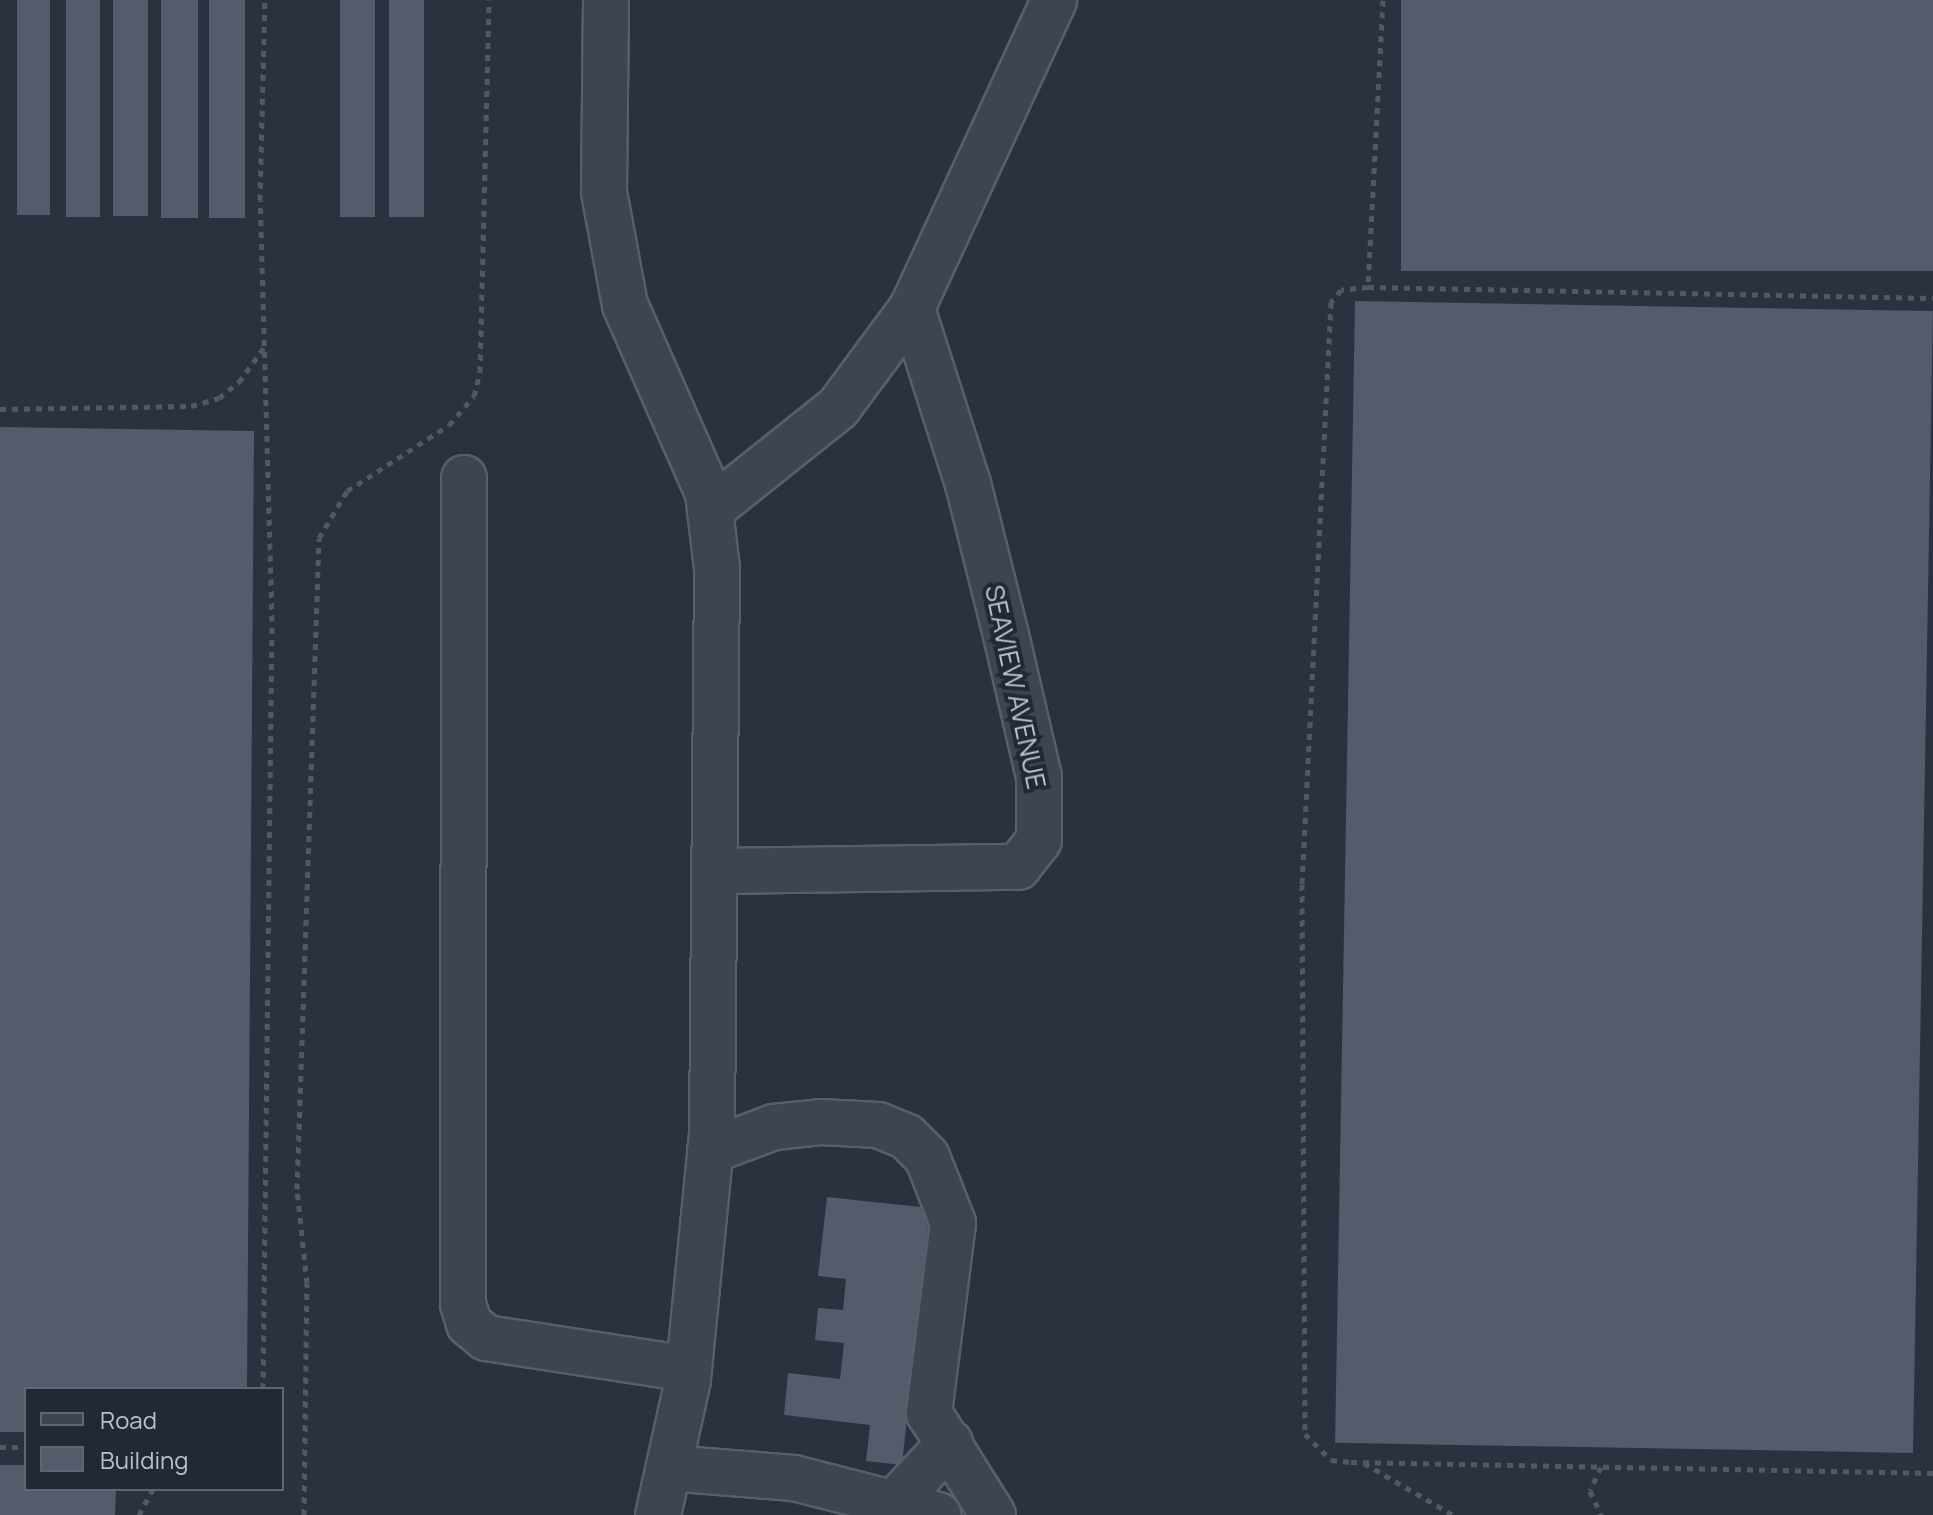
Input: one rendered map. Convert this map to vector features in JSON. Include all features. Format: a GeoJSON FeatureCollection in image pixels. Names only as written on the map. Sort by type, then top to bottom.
{"type":"FeatureCollection","features":[{"type":"Feature","properties":{"kind":"lane"},"geometry":{"type":"LineString","coordinates":[[606,0],[604,192],[625,305],[710,510],[717,568],[718,871],[710,1151],[689,1369],[658,1515]]}},
{"type":"Feature","properties":{"kind":"lane"},"geometry":{"type":"LineString","coordinates":[[710,510],[838,408],[912,308],[1054,0]]}},
{"type":"Feature","properties":{"kind":"lane","name":"SEAVIEW AVENUE"},"geometry":{"type":"LineString","coordinates":[[718,871],[1018,867],[1039,840],[1039,777],[1013,664],[968,484],[912,308]]}},
{"type":"Feature","properties":{"kind":"lane"},"geometry":{"type":"LineString","coordinates":[[464,478],[463,1304],[469,1324],[486,1338],[689,1369]]}},
{"type":"Feature","properties":{"kind":"lane"},"geometry":{"type":"LineString","coordinates":[[710,1151],[774,1127],[821,1122],[878,1125],[907,1137],[927,1157],[953,1223],[929,1413],[993,1515]]}},
{"type":"Feature","properties":{"kind":"lane"},"geometry":{"type":"LineString","coordinates":[[895,1502],[950,1443]]}},
{"type":"Feature","properties":{"kind":"lane"},"geometry":{"type":"LineString","coordinates":[[669,1468],[794,1478],[938,1515]]}},
{"type":"Feature","properties":{"kind":"path"},"geometry":{"type":"LineString","coordinates":[[263,1387],[272,621],[265,345],[265,0]]}},
{"type":"Feature","properties":{"kind":"path"},"geometry":{"type":"LineString","coordinates":[[304,1515],[307,1283],[297,1189],[319,538],[347,491],[449,425],[474,396],[480,372],[489,0]]}},
{"type":"Feature","properties":{"kind":"path"},"geometry":{"type":"LineString","coordinates":[[1368,287],[1383,0]]}},
{"type":"Feature","properties":{"kind":"path"},"geometry":{"type":"LineString","coordinates":[[1933,298],[1368,287],[1341,290],[1331,302],[1302,884],[1305,1434],[1331,1460],[1933,1473]]}},
{"type":"Feature","properties":{"kind":"path"},"geometry":{"type":"LineString","coordinates":[[0,409],[191,406],[219,398],[239,382],[265,345]]}},
{"type":"Feature","properties":{"kind":"path"},"geometry":{"type":"LineString","coordinates":[[0,1447],[24,1447]]}},
{"type":"Feature","properties":{"kind":"path"},"geometry":{"type":"LineString","coordinates":[[1364,1463],[1453,1515]]}},
{"type":"Feature","properties":{"kind":"path"},"geometry":{"type":"LineString","coordinates":[[1601,1467],[1590,1491],[1601,1515]]}},
{"type":"Feature","properties":{"kind":"path"},"geometry":{"type":"LineString","coordinates":[[139,1515],[152,1491]]}},
{"type":"Feature","properties":{"kind":"building"},"geometry":{"type":"Polygon","coordinates":[[[17,0],[50,0],[50,215],[17,215],[17,0]]]}},
{"type":"Feature","properties":{"kind":"building"},"geometry":{"type":"Polygon","coordinates":[[[66,0],[100,0],[100,217],[66,217],[66,0]]]}},
{"type":"Feature","properties":{"kind":"building"},"geometry":{"type":"Polygon","coordinates":[[[113,0],[148,0],[148,216],[113,216],[113,0]]]}},
{"type":"Feature","properties":{"kind":"building"},"geometry":{"type":"Polygon","coordinates":[[[161,0],[198,0],[198,218],[161,218],[161,0]]]}},
{"type":"Feature","properties":{"kind":"building"},"geometry":{"type":"Polygon","coordinates":[[[209,0],[245,0],[245,218],[209,218],[209,0]]]}},
{"type":"Feature","properties":{"kind":"building"},"geometry":{"type":"Polygon","coordinates":[[[340,0],[375,0],[375,217],[340,217],[340,0]]]}},
{"type":"Feature","properties":{"kind":"building"},"geometry":{"type":"Polygon","coordinates":[[[389,0],[424,0],[424,217],[389,217],[389,0]]]}},
{"type":"Feature","properties":{"kind":"building"},"geometry":{"type":"Polygon","coordinates":[[[1401,0],[1933,0],[1933,271],[1401,271],[1401,0]]]}},
{"type":"Feature","properties":{"kind":"building"},"geometry":{"type":"Polygon","coordinates":[[[1355,301],[1933,311],[1913,1453],[1335,1443],[1355,301]]]}},
{"type":"Feature","properties":{"kind":"building"},"geometry":{"type":"Polygon","coordinates":[[[0,427],[254,431],[247,1387],[24,1387],[24,1432],[0,1432],[0,427]]]}},
{"type":"Feature","properties":{"kind":"building"},"geometry":{"type":"Polygon","coordinates":[[[827,1197],[930,1208],[902,1465],[866,1461],[870,1425],[784,1415],[788,1373],[840,1379],[844,1343],[815,1340],[818,1308],[843,1310],[846,1279],[818,1276],[827,1197]]]}},
{"type":"Feature","properties":{"kind":"building"},"geometry":{"type":"Polygon","coordinates":[[[0,1465],[24,1465],[24,1491],[116,1491],[115,1515],[0,1515],[0,1465]]]}}]}
